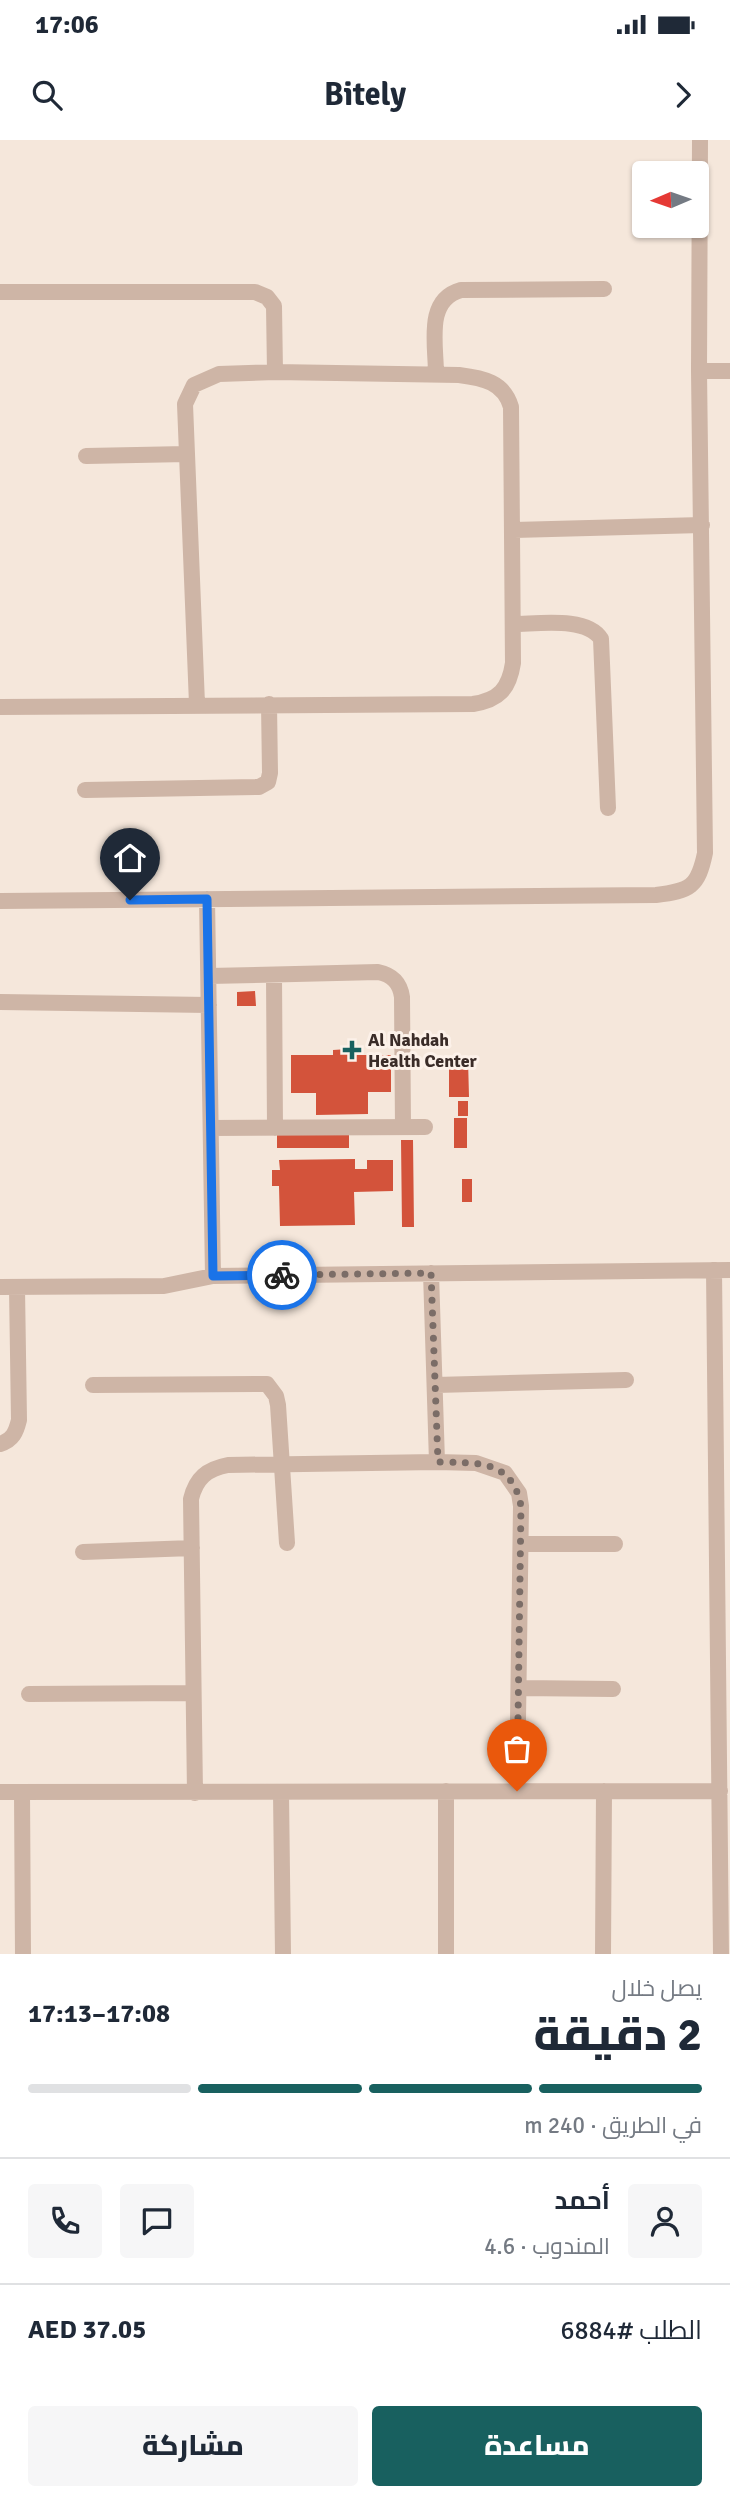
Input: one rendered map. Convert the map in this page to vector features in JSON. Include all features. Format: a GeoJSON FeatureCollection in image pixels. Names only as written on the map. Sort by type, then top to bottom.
{"type":"FeatureCollection","features":[{"type":"Feature","properties":{"kind":"street"},"geometry":{"type":"LineString","coordinates":[[0,901],[656,895],[682,892],[692,885],[700,875],[705,853],[699,140]]}},
{"type":"Feature","properties":{"kind":"street"},"geometry":{"type":"LineString","coordinates":[[436,374],[436,319],[439,304],[447,294],[461,290],[604,289]]}},
{"type":"Feature","properties":{"kind":"street"},"geometry":{"type":"LineString","coordinates":[[0,292],[254,292],[267,297],[274,306],[275,372]]}},
{"type":"Feature","properties":{"kind":"street"},"geometry":{"type":"LineString","coordinates":[[699,371],[730,371]]}},
{"type":"Feature","properties":{"kind":"street"},"geometry":{"type":"LineString","coordinates":[[0,707],[487,702],[499,695],[511,680],[513,624],[514,530],[511,407],[508,395],[489,380],[459,374],[219,374],[194,385],[185,404],[197,704]]}},
{"type":"Feature","properties":{"kind":"street"},"geometry":{"type":"LineString","coordinates":[[86,457],[187,454]]}},
{"type":"Feature","properties":{"kind":"street"},"geometry":{"type":"LineString","coordinates":[[514,530],[702,524]]}},
{"type":"Feature","properties":{"kind":"street"},"geometry":{"type":"LineString","coordinates":[[513,624],[578,625],[589,628],[601,639],[608,808]]}},
{"type":"Feature","properties":{"kind":"street"},"geometry":{"type":"LineString","coordinates":[[85,790],[259,787],[268,782],[270,774],[269,704]]}},
{"type":"Feature","properties":{"kind":"street"},"geometry":{"type":"LineString","coordinates":[[207,899],[213,1276]]}},
{"type":"Feature","properties":{"kind":"street"},"geometry":{"type":"LineString","coordinates":[[209,976],[377,972],[398,982],[402,997],[403,1127]]}},
{"type":"Feature","properties":{"kind":"street"},"geometry":{"type":"LineString","coordinates":[[274,975],[275,1128]]}},
{"type":"Feature","properties":{"kind":"street"},"geometry":{"type":"LineString","coordinates":[[0,1003],[209,1005]]}},
{"type":"Feature","properties":{"kind":"street"},"geometry":{"type":"LineString","coordinates":[[211,1128],[425,1127]]}},
{"type":"Feature","properties":{"kind":"street"},"geometry":{"type":"LineString","coordinates":[[0,1287],[164,1286],[213,1276],[722,1270],[720,1791],[724,1950]]}},
{"type":"Feature","properties":{"kind":"street"},"geometry":{"type":"LineString","coordinates":[[431,1273],[438,1462]]}},
{"type":"Feature","properties":{"kind":"street"},"geometry":{"type":"LineString","coordinates":[[0,1444],[8,1442],[16,1433],[19,1420],[17,1288]]}},
{"type":"Feature","properties":{"kind":"street"},"geometry":{"type":"LineString","coordinates":[[436,1385],[626,1380]]}},
{"type":"Feature","properties":{"kind":"street"},"geometry":{"type":"LineString","coordinates":[[93,1385],[267,1384],[276,1396],[287,1543]]}},
{"type":"Feature","properties":{"kind":"street"},"geometry":{"type":"LineString","coordinates":[[195,1793],[191,1499],[199,1479],[216,1467],[228,1465],[438,1462],[477,1463],[505,1473],[519,1493],[522,1544],[517,1791]]}},
{"type":"Feature","properties":{"kind":"street"},"geometry":{"type":"LineString","coordinates":[[522,1544],[615,1544]]}},
{"type":"Feature","properties":{"kind":"street"},"geometry":{"type":"LineString","coordinates":[[83,1552],[192,1548]]}},
{"type":"Feature","properties":{"kind":"street"},"geometry":{"type":"LineString","coordinates":[[520,1688],[612,1689]]}},
{"type":"Feature","properties":{"kind":"street"},"geometry":{"type":"LineString","coordinates":[[29,1695],[192,1693]]}},
{"type":"Feature","properties":{"kind":"street"},"geometry":{"type":"LineString","coordinates":[[446,1791],[446,1954]]}},
{"type":"Feature","properties":{"kind":"street"},"geometry":{"type":"LineString","coordinates":[[603,1954],[604,1791]]}},
{"type":"Feature","properties":{"kind":"street"},"geometry":{"type":"LineString","coordinates":[[0,1792],[720,1791]]}},
{"type":"Feature","properties":{"kind":"street"},"geometry":{"type":"LineString","coordinates":[[22,1792],[23,1954]]}},
{"type":"Feature","properties":{"kind":"street"},"geometry":{"type":"LineString","coordinates":[[281,1793],[284,1954]]}},
{"type":"Feature","properties":{"kind":"building"},"geometry":{"type":"Polygon","coordinates":[[[255,991],[256,1006],[237,1006],[237,992],[255,991]]]}},
{"type":"Feature","properties":{"kind":"building"},"geometry":{"type":"Polygon","coordinates":[[[348,1049],[348,1055],[391,1055],[391,1092],[368,1092],[368,1114],[316,1115],[316,1093],[291,1093],[291,1055],[333,1055],[333,1050],[348,1049]]]}},
{"type":"Feature","properties":{"kind":"building"},"geometry":{"type":"Polygon","coordinates":[[[468,1059],[469,1097],[449,1097],[449,1060],[468,1059]]]}},
{"type":"Feature","properties":{"kind":"building"},"geometry":{"type":"Polygon","coordinates":[[[458,1101],[468,1101],[468,1116],[458,1116],[458,1101]]]}},
{"type":"Feature","properties":{"kind":"building"},"geometry":{"type":"Polygon","coordinates":[[[454,1118],[467,1118],[467,1148],[454,1148],[454,1118]]]}},
{"type":"Feature","properties":{"kind":"building"},"geometry":{"type":"Polygon","coordinates":[[[277,1135],[349,1135],[349,1148],[277,1148],[277,1135]]]}},
{"type":"Feature","properties":{"kind":"building"},"geometry":{"type":"Polygon","coordinates":[[[401,1140],[413,1140],[414,1227],[402,1227],[401,1140]]]}},
{"type":"Feature","properties":{"kind":"building"},"geometry":{"type":"Polygon","coordinates":[[[355,1159],[355,1169],[367,1169],[367,1160],[393,1160],[393,1191],[354,1192],[355,1225],[280,1226],[279,1186],[272,1186],[272,1170],[280,1170],[279,1160],[355,1159]]]}},
{"type":"Feature","properties":{"kind":"building"},"geometry":{"type":"Polygon","coordinates":[[[462,1179],[472,1179],[472,1202],[462,1202],[462,1179]]]}},
{"type":"Feature","properties":{"kind":"way so far"},"geometry":{"type":"LineString","coordinates":[[282,1275],[431,1273],[438,1462],[477,1463],[492,1467],[505,1473],[519,1493],[522,1544],[517,1791]]}},
{"type":"Feature","properties":{"kind":"place","name":"Al Nahdah Health Center"},"geometry":{"type":"Point","coordinates":[352,1050]}},
{"type":"Feature","properties":{"kind":"route"},"geometry":{"type":"LineString","coordinates":[[130,900],[207,899],[213,1276],[282,1275]]}}]}
